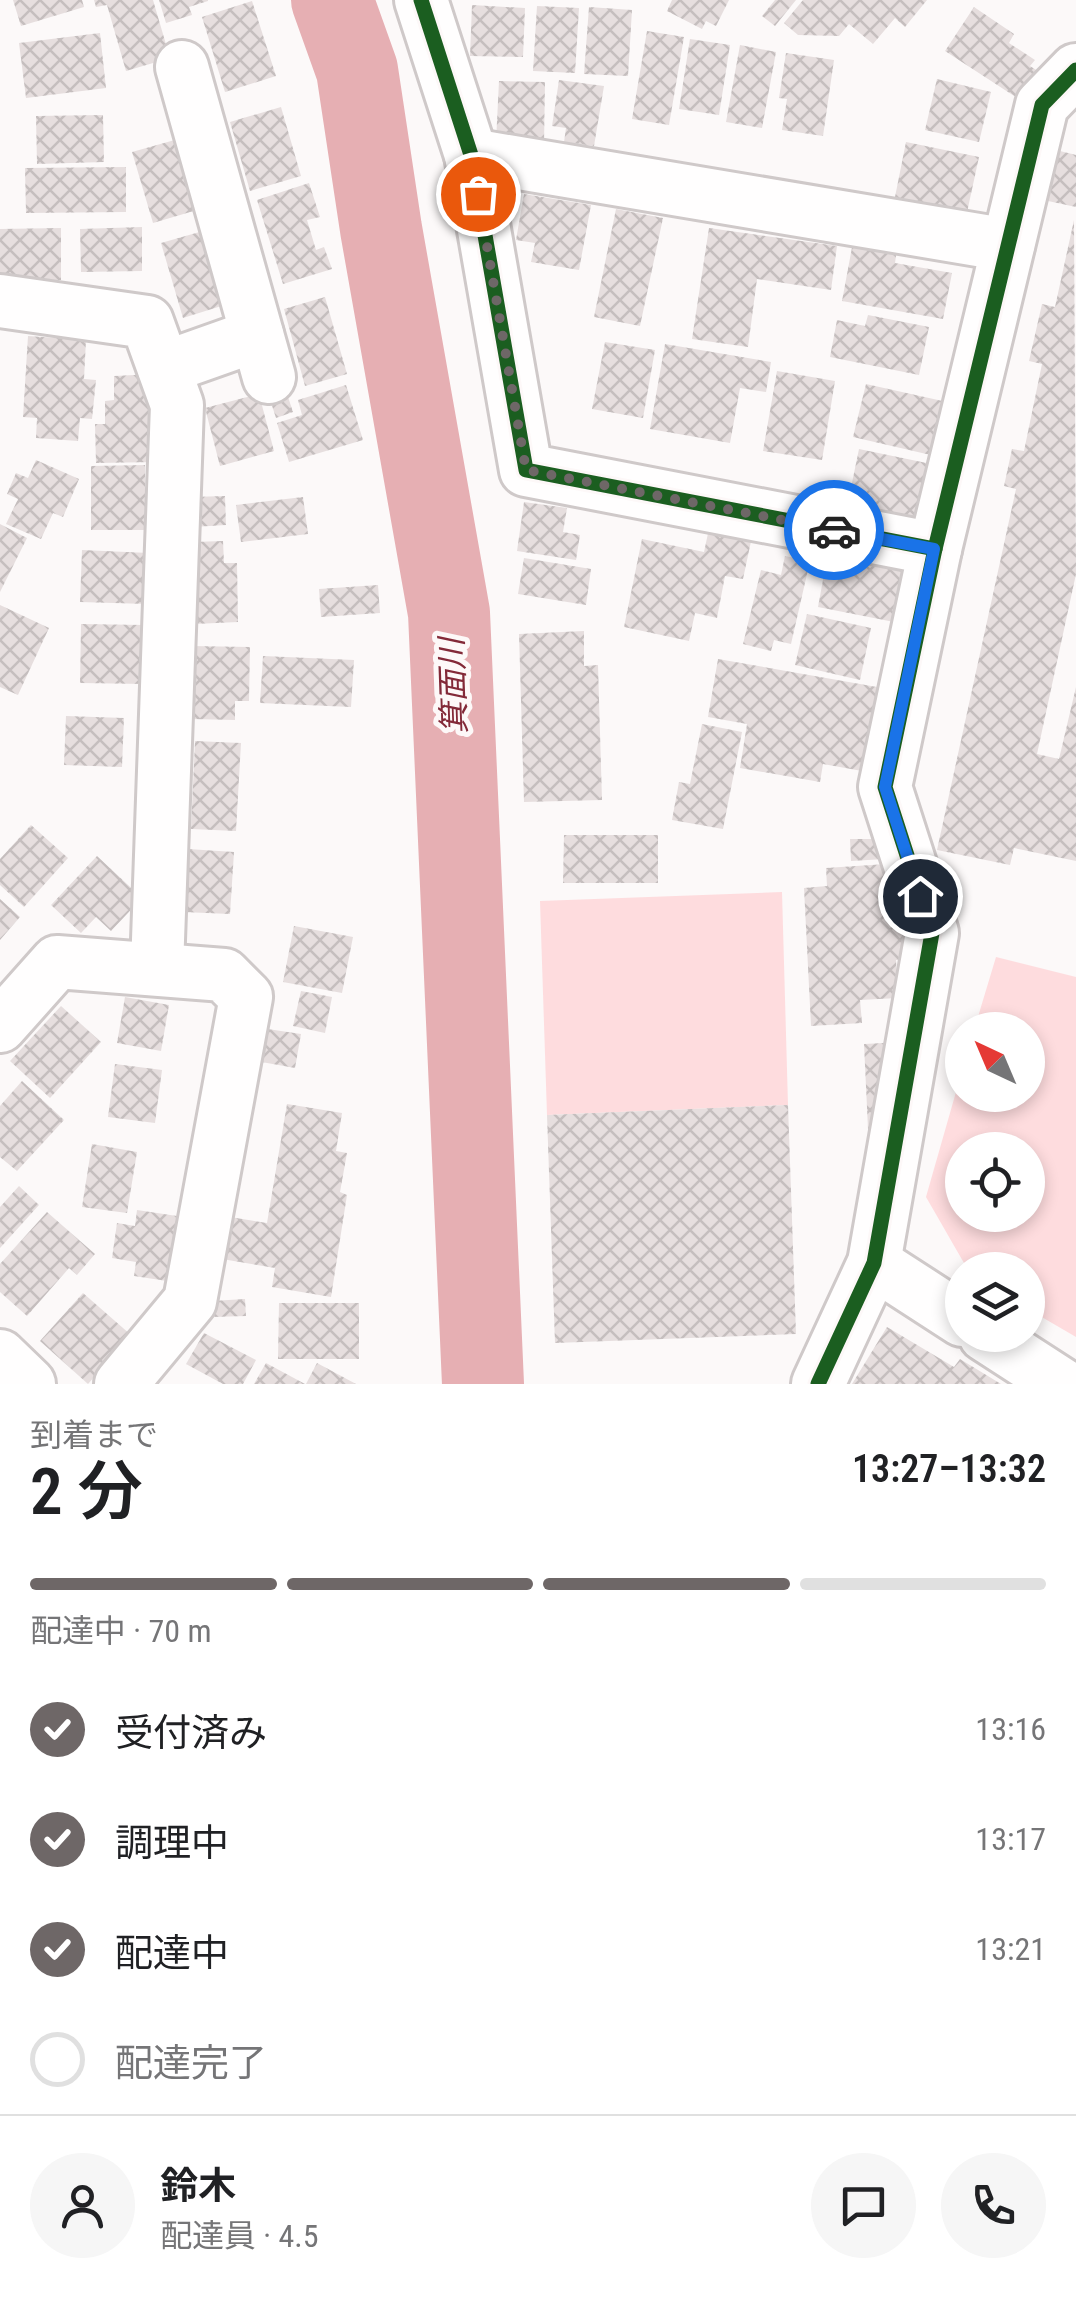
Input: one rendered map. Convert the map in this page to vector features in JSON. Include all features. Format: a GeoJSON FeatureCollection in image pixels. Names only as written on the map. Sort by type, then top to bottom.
{"type":"FeatureCollection","features":[{"type":"Feature","properties":{"kind":"street"},"geometry":{"type":"LineString","coordinates":[[421,0],[470,155],[526,470],[934,549]]}},
{"type":"Feature","properties":{"kind":"street"},"geometry":{"type":"LineString","coordinates":[[164,368],[263,356],[182,66]]}},
{"type":"Feature","properties":{"kind":"street"},"geometry":{"type":"LineString","coordinates":[[818,1384],[874,1263],[932,933],[885,787],[934,549],[1042,105],[1076,70]]}},
{"type":"Feature","properties":{"kind":"street"},"geometry":{"type":"LineString","coordinates":[[470,155],[1008,245]]}},
{"type":"Feature","properties":{"kind":"street"},"geometry":{"type":"LineString","coordinates":[[0,301],[147,322],[177,405],[157,968]]}},
{"type":"Feature","properties":{"kind":"street"},"geometry":{"type":"LineString","coordinates":[[0,1026],[57,962],[224,975],[246,997],[190,1301],[120,1384]]}},
{"type":"Feature","properties":{"kind":"street"},"geometry":{"type":"LineString","coordinates":[[874,1263],[945,1309]]}},
{"type":"Feature","properties":{"kind":"street"},"geometry":{"type":"LineString","coordinates":[[1011,1352],[1061,1384]]}},
{"type":"Feature","properties":{"kind":"street"},"geometry":{"type":"LineString","coordinates":[[0,1356],[29,1384]]}},
{"type":"Feature","properties":{"kind":"shaded area"},"geometry":{"type":"Polygon","coordinates":[[[782,892],[788,1105],[547,1115],[540,901],[782,892]]]}},
{"type":"Feature","properties":{"kind":"shaded area"},"geometry":{"type":"Polygon","coordinates":[[[996,957],[1076,977],[1076,1337],[1045,1319],[1045,1252],[958,1252],[946,1232],[1045,1232],[1045,1132],[945,1132],[945,1230],[926,1197],[950,1112],[1045,1112],[1045,1012],[979,1012],[996,957]]]}},
{"type":"Feature","properties":{"kind":"building"},"geometry":{"type":"Polygon","coordinates":[[[13,0],[82,0],[84,7],[21,26],[13,0]]]}},
{"type":"Feature","properties":{"kind":"building"},"geometry":{"type":"Polygon","coordinates":[[[94,0],[153,0],[170,58],[126,71],[107,5],[96,7],[94,0]]]}},
{"type":"Feature","properties":{"kind":"building"},"geometry":{"type":"Polygon","coordinates":[[[159,0],[208,1],[189,7],[192,15],[166,23],[159,0]]]}},
{"type":"Feature","properties":{"kind":"building"},"geometry":{"type":"Polygon","coordinates":[[[672,0],[729,0],[716,26],[706,21],[702,29],[667,11],[672,0]]]}},
{"type":"Feature","properties":{"kind":"building"},"geometry":{"type":"Polygon","coordinates":[[[775,0],[796,0],[775,26],[762,16],[775,0]]]}},
{"type":"Feature","properties":{"kind":"building"},"geometry":{"type":"Polygon","coordinates":[[[803,0],[927,0],[905,27],[895,18],[873,44],[849,24],[839,36],[798,35],[784,23],[803,0]]]}},
{"type":"Feature","properties":{"kind":"building"},"geometry":{"type":"Polygon","coordinates":[[[252,1],[276,76],[225,92],[202,17],[252,1]]]}},
{"type":"Feature","properties":{"kind":"building"},"geometry":{"type":"Polygon","coordinates":[[[472,5],[525,8],[523,57],[470,56],[472,5]]]}},
{"type":"Feature","properties":{"kind":"building"},"geometry":{"type":"Polygon","coordinates":[[[537,6],[579,8],[575,73],[533,71],[537,6]]]}},
{"type":"Feature","properties":{"kind":"building"},"geometry":{"type":"Polygon","coordinates":[[[589,7],[632,10],[628,76],[584,74],[589,7]]]}},
{"type":"Feature","properties":{"kind":"building"},"geometry":{"type":"Polygon","coordinates":[[[974,7],[1014,34],[1009,43],[1035,60],[1030,66],[1047,77],[1028,105],[945,51],[974,7]]]}},
{"type":"Feature","properties":{"kind":"building"},"geometry":{"type":"Polygon","coordinates":[[[647,31],[684,37],[669,125],[632,119],[647,31]]]}},
{"type":"Feature","properties":{"kind":"building"},"geometry":{"type":"Polygon","coordinates":[[[100,33],[106,88],[26,98],[19,43],[100,33]]]}},
{"type":"Feature","properties":{"kind":"building"},"geometry":{"type":"Polygon","coordinates":[[[690,39],[730,45],[719,115],[679,109],[690,39]]]}},
{"type":"Feature","properties":{"kind":"building"},"geometry":{"type":"Polygon","coordinates":[[[740,45],[776,52],[762,128],[726,122],[740,45]]]}},
{"type":"Feature","properties":{"kind":"building"},"geometry":{"type":"Polygon","coordinates":[[[786,53],[834,60],[823,136],[782,130],[787,99],[779,98],[786,53]]]}},
{"type":"Feature","properties":{"kind":"building"},"geometry":{"type":"Polygon","coordinates":[[[937,79],[991,92],[979,142],[925,130],[937,79]]]}},
{"type":"Feature","properties":{"kind":"building"},"geometry":{"type":"Polygon","coordinates":[[[559,80],[604,86],[594,146],[564,142],[566,128],[552,126],[559,80]]]}},
{"type":"Feature","properties":{"kind":"building"},"geometry":{"type":"Polygon","coordinates":[[[499,81],[545,82],[544,144],[496,142],[499,81]]]}},
{"type":"Feature","properties":{"kind":"building"},"geometry":{"type":"Polygon","coordinates":[[[281,107],[301,176],[250,191],[230,122],[281,107]]]}},
{"type":"Feature","properties":{"kind":"building"},"geometry":{"type":"Polygon","coordinates":[[[103,115],[104,162],[37,164],[36,116],[103,115]]]}},
{"type":"Feature","properties":{"kind":"building"},"geometry":{"type":"Polygon","coordinates":[[[189,136],[197,210],[153,223],[132,152],[189,136]]]}},
{"type":"Feature","properties":{"kind":"building"},"geometry":{"type":"Polygon","coordinates":[[[906,142],[979,157],[966,217],[894,202],[906,142]]]}},
{"type":"Feature","properties":{"kind":"building"},"geometry":{"type":"Polygon","coordinates":[[[1060,151],[1076,155],[1076,207],[1048,201],[1060,151]]]}},
{"type":"Feature","properties":{"kind":"building"},"geometry":{"type":"Polygon","coordinates":[[[126,167],[126,212],[26,213],[25,168],[126,167]]]}},
{"type":"Feature","properties":{"kind":"building"},"geometry":{"type":"Polygon","coordinates":[[[309,183],[320,217],[307,220],[316,250],[324,247],[332,269],[283,284],[257,200],[309,183]]]}},
{"type":"Feature","properties":{"kind":"building"},"geometry":{"type":"Polygon","coordinates":[[[524,194],[591,205],[579,270],[531,262],[535,243],[516,240],[524,194]]]}},
{"type":"Feature","properties":{"kind":"building"},"geometry":{"type":"Polygon","coordinates":[[[616,209],[663,218],[640,326],[594,317],[616,209]]]}},
{"type":"Feature","properties":{"kind":"building"},"geometry":{"type":"Polygon","coordinates":[[[1074,220],[1076,574],[1037,754],[1059,759],[1076,687],[1076,861],[1014,848],[1010,865],[937,850],[1016,489],[1004,486],[1012,449],[1024,451],[1042,364],[1029,361],[1042,304],[1055,307],[1074,220]]]}},
{"type":"Feature","properties":{"kind":"building"},"geometry":{"type":"Polygon","coordinates":[[[142,227],[142,271],[81,272],[80,229],[142,227]]]}},
{"type":"Feature","properties":{"kind":"building"},"geometry":{"type":"Polygon","coordinates":[[[61,228],[61,280],[0,281],[0,229],[61,228]]]}},
{"type":"Feature","properties":{"kind":"building"},"geometry":{"type":"Polygon","coordinates":[[[709,228],[837,246],[831,290],[757,279],[748,347],[692,339],[709,228]]]}},
{"type":"Feature","properties":{"kind":"building"},"geometry":{"type":"Polygon","coordinates":[[[210,229],[231,303],[183,318],[161,243],[210,229]]]}},
{"type":"Feature","properties":{"kind":"building"},"geometry":{"type":"Polygon","coordinates":[[[853,242],[897,249],[895,263],[952,273],[943,319],[842,301],[853,242]]]}},
{"type":"Feature","properties":{"kind":"building"},"geometry":{"type":"Polygon","coordinates":[[[325,297],[347,374],[305,386],[284,309],[325,297]]]}},
{"type":"Feature","properties":{"kind":"building"},"geometry":{"type":"Polygon","coordinates":[[[868,315],[929,327],[919,375],[830,357],[837,320],[865,326],[868,315]]]}},
{"type":"Feature","properties":{"kind":"building"},"geometry":{"type":"Polygon","coordinates":[[[28,336],[86,340],[84,379],[96,380],[92,419],[80,418],[78,441],[36,438],[37,418],[23,417],[28,336]]]}},
{"type":"Feature","properties":{"kind":"building"},"geometry":{"type":"Polygon","coordinates":[[[605,342],[655,350],[643,418],[592,409],[605,342]]]}},
{"type":"Feature","properties":{"kind":"building"},"geometry":{"type":"Polygon","coordinates":[[[665,344],[771,362],[766,392],[740,388],[730,443],[650,429],[665,344]]]}},
{"type":"Feature","properties":{"kind":"building"},"geometry":{"type":"Polygon","coordinates":[[[777,371],[835,381],[822,460],[763,451],[777,371]]]}},
{"type":"Feature","properties":{"kind":"building"},"geometry":{"type":"Polygon","coordinates":[[[154,374],[156,462],[96,463],[95,424],[105,424],[105,401],[114,400],[114,376],[154,374]]]}},
{"type":"Feature","properties":{"kind":"building"},"geometry":{"type":"Polygon","coordinates":[[[283,382],[293,412],[276,418],[266,387],[283,382]]]}},
{"type":"Feature","properties":{"kind":"building"},"geometry":{"type":"Polygon","coordinates":[[[866,384],[947,402],[935,456],[853,437],[866,384]]]}},
{"type":"Feature","properties":{"kind":"building"},"geometry":{"type":"Polygon","coordinates":[[[346,385],[363,440],[289,462],[277,423],[302,415],[298,400],[346,385]]]}},
{"type":"Feature","properties":{"kind":"building"},"geometry":{"type":"Polygon","coordinates":[[[259,394],[274,451],[220,466],[205,408],[259,394]]]}},
{"type":"Feature","properties":{"kind":"building"},"geometry":{"type":"Polygon","coordinates":[[[859,449],[941,466],[928,524],[847,507],[859,449]]]}},
{"type":"Feature","properties":{"kind":"building"},"geometry":{"type":"Polygon","coordinates":[[[36,460],[79,479],[63,517],[53,513],[41,539],[6,524],[18,499],[7,494],[16,473],[28,478],[36,460]]]}},
{"type":"Feature","properties":{"kind":"building"},"geometry":{"type":"Polygon","coordinates":[[[145,465],[145,530],[91,530],[91,466],[145,465]]]}},
{"type":"Feature","properties":{"kind":"building"},"geometry":{"type":"Polygon","coordinates":[[[225,496],[226,525],[193,527],[192,497],[225,496]]]}},
{"type":"Feature","properties":{"kind":"building"},"geometry":{"type":"Polygon","coordinates":[[[303,497],[308,534],[241,542],[236,505],[303,497]]]}},
{"type":"Feature","properties":{"kind":"building"},"geometry":{"type":"Polygon","coordinates":[[[524,502],[567,508],[563,532],[580,535],[576,560],[517,551],[524,502]]]}},
{"type":"Feature","properties":{"kind":"building"},"geometry":{"type":"Polygon","coordinates":[[[0,524],[27,538],[0,592],[0,524]]]}},
{"type":"Feature","properties":{"kind":"building"},"geometry":{"type":"Polygon","coordinates":[[[710,524],[753,532],[743,579],[725,576],[717,618],[695,613],[689,641],[624,627],[642,539],[704,552],[710,524]]]}},
{"type":"Feature","properties":{"kind":"building"},"geometry":{"type":"Polygon","coordinates":[[[223,541],[224,563],[237,563],[238,622],[195,624],[193,542],[223,541]]]}},
{"type":"Feature","properties":{"kind":"building"},"geometry":{"type":"Polygon","coordinates":[[[82,550],[149,553],[147,604],[80,602],[82,550]]]}},
{"type":"Feature","properties":{"kind":"building"},"geometry":{"type":"Polygon","coordinates":[[[828,553],[904,567],[894,622],[818,607],[828,553]]]}},
{"type":"Feature","properties":{"kind":"building"},"geometry":{"type":"Polygon","coordinates":[[[785,556],[810,561],[791,644],[774,640],[771,651],[743,644],[761,570],[781,575],[785,556]]]}},
{"type":"Feature","properties":{"kind":"building"},"geometry":{"type":"Polygon","coordinates":[[[524,558],[591,569],[586,605],[518,594],[524,558]]]}},
{"type":"Feature","properties":{"kind":"building"},"geometry":{"type":"Polygon","coordinates":[[[378,585],[380,613],[321,617],[319,589],[378,585]]]}},
{"type":"Feature","properties":{"kind":"building"},"geometry":{"type":"Polygon","coordinates":[[[0,605],[49,628],[18,695],[0,687],[0,605]]]}},
{"type":"Feature","properties":{"kind":"building"},"geometry":{"type":"Polygon","coordinates":[[[807,614],[871,628],[860,680],[795,665],[807,614]]]}},
{"type":"Feature","properties":{"kind":"building"},"geometry":{"type":"Polygon","coordinates":[[[81,624],[145,625],[145,684],[80,683],[81,624]]]}},
{"type":"Feature","properties":{"kind":"building"},"geometry":{"type":"Polygon","coordinates":[[[584,631],[584,666],[598,665],[602,800],[524,802],[519,634],[584,631]]]}},
{"type":"Feature","properties":{"kind":"building"},"geometry":{"type":"Polygon","coordinates":[[[191,646],[250,647],[249,701],[235,701],[235,720],[190,719],[191,646]]]}},
{"type":"Feature","properties":{"kind":"building"},"geometry":{"type":"Polygon","coordinates":[[[263,656],[354,660],[351,707],[260,703],[263,656]]]}},
{"type":"Feature","properties":{"kind":"building"},"geometry":{"type":"Polygon","coordinates":[[[718,659],[877,687],[862,771],[823,764],[820,782],[740,768],[747,724],[708,717],[718,659]]]}},
{"type":"Feature","properties":{"kind":"building"},"geometry":{"type":"Polygon","coordinates":[[[66,716],[124,718],[122,767],[64,765],[66,716]]]}},
{"type":"Feature","properties":{"kind":"building"},"geometry":{"type":"Polygon","coordinates":[[[702,724],[742,732],[723,829],[672,820],[679,782],[690,784],[702,724]]]}},
{"type":"Feature","properties":{"kind":"building"},"geometry":{"type":"Polygon","coordinates":[[[195,741],[241,743],[236,831],[191,829],[195,741]]]}},
{"type":"Feature","properties":{"kind":"building"},"geometry":{"type":"Polygon","coordinates":[[[31,825],[68,858],[24,907],[0,885],[0,859],[31,825]]]}},
{"type":"Feature","properties":{"kind":"building"},"geometry":{"type":"Polygon","coordinates":[[[564,835],[658,835],[658,883],[563,883],[564,835]]]}},
{"type":"Feature","properties":{"kind":"building"},"geometry":{"type":"Polygon","coordinates":[[[850,839],[885,839],[885,859],[851,861],[850,839]]]}},
{"type":"Feature","properties":{"kind":"building"},"geometry":{"type":"Polygon","coordinates":[[[188,849],[234,852],[230,914],[183,912],[188,849]]]}},
{"type":"Feature","properties":{"kind":"building"},"geometry":{"type":"Polygon","coordinates":[[[97,856],[142,898],[111,931],[96,917],[81,933],[51,905],[97,856]]]}},
{"type":"Feature","properties":{"kind":"building"},"geometry":{"type":"Polygon","coordinates":[[[901,863],[926,959],[896,960],[898,998],[860,1000],[862,1023],[811,1026],[804,888],[827,886],[826,868],[901,863]]]}},
{"type":"Feature","properties":{"kind":"building"},"geometry":{"type":"Polygon","coordinates":[[[0,899],[20,917],[0,940],[0,899]]]}},
{"type":"Feature","properties":{"kind":"building"},"geometry":{"type":"Polygon","coordinates":[[[294,926],[353,937],[342,993],[283,982],[294,926]]]}},
{"type":"Feature","properties":{"kind":"building"},"geometry":{"type":"Polygon","coordinates":[[[301,991],[332,997],[325,1033],[293,1026],[301,991]]]}},
{"type":"Feature","properties":{"kind":"building"},"geometry":{"type":"Polygon","coordinates":[[[125,997],[169,1005],[161,1051],[117,1043],[125,997]]]}},
{"type":"Feature","properties":{"kind":"building"},"geometry":{"type":"Polygon","coordinates":[[[61,1006],[101,1042],[50,1098],[10,1061],[61,1006]]]}},
{"type":"Feature","properties":{"kind":"building"},"geometry":{"type":"Polygon","coordinates":[[[261,1028],[301,1034],[295,1068],[256,1061],[261,1028]]]}},
{"type":"Feature","properties":{"kind":"building"},"geometry":{"type":"Polygon","coordinates":[[[903,1042],[869,1150],[864,1044],[903,1042]]]}},
{"type":"Feature","properties":{"kind":"building"},"geometry":{"type":"Polygon","coordinates":[[[115,1064],[162,1070],[155,1123],[108,1117],[115,1064]]]}},
{"type":"Feature","properties":{"kind":"building"},"geometry":{"type":"Polygon","coordinates":[[[22,1081],[64,1120],[17,1171],[0,1157],[0,1106],[22,1081]]]}},
{"type":"Feature","properties":{"kind":"building"},"geometry":{"type":"Polygon","coordinates":[[[287,1104],[342,1113],[336,1151],[347,1153],[340,1192],[347,1195],[331,1297],[272,1287],[275,1268],[222,1259],[230,1217],[267,1223],[287,1104]]]}},
{"type":"Feature","properties":{"kind":"building"},"geometry":{"type":"Polygon","coordinates":[[[788,1105],[796,1334],[555,1343],[547,1115],[788,1105]]]}},
{"type":"Feature","properties":{"kind":"building"},"geometry":{"type":"Polygon","coordinates":[[[92,1144],[137,1152],[127,1213],[82,1207],[92,1144]]]}},
{"type":"Feature","properties":{"kind":"building"},"geometry":{"type":"Polygon","coordinates":[[[19,1186],[39,1205],[0,1248],[0,1207],[19,1186]]]}},
{"type":"Feature","properties":{"kind":"building"},"geometry":{"type":"Polygon","coordinates":[[[137,1210],[177,1216],[167,1281],[134,1276],[136,1262],[112,1258],[117,1223],[135,1226],[137,1210]]]}},
{"type":"Feature","properties":{"kind":"building"},"geometry":{"type":"Polygon","coordinates":[[[47,1212],[95,1254],[77,1275],[69,1268],[27,1316],[0,1292],[0,1264],[47,1212]]]}},
{"type":"Feature","properties":{"kind":"building"},"geometry":{"type":"Polygon","coordinates":[[[83,1293],[131,1335],[88,1384],[40,1341],[83,1293]]]}},
{"type":"Feature","properties":{"kind":"building"},"geometry":{"type":"Polygon","coordinates":[[[245,1299],[246,1316],[213,1317],[212,1301],[245,1299]]]}},
{"type":"Feature","properties":{"kind":"building"},"geometry":{"type":"Polygon","coordinates":[[[279,1303],[359,1303],[359,1359],[278,1359],[279,1303]]]}},
{"type":"Feature","properties":{"kind":"building"},"geometry":{"type":"Polygon","coordinates":[[[887,1327],[954,1367],[960,1359],[1001,1384],[852,1384],[887,1327]]]}},
{"type":"Feature","properties":{"kind":"building"},"geometry":{"type":"Polygon","coordinates":[[[204,1333],[256,1360],[243,1384],[223,1384],[186,1364],[204,1333]]]}},
{"type":"Feature","properties":{"kind":"building"},"geometry":{"type":"Polygon","coordinates":[[[266,1363],[305,1384],[254,1384],[266,1363]]]}},
{"type":"Feature","properties":{"kind":"building"},"geometry":{"type":"Polygon","coordinates":[[[317,1363],[356,1384],[306,1384],[317,1363]]]}},
{"type":"Feature","properties":{"kind":"waterway","name":"箕面川"},"geometry":{"type":"LineString","coordinates":[[332,0],[357,70],[449,613],[483,1384]]}},
{"type":"Feature","properties":{"kind":"cycle path"},"geometry":{"type":"LineString","coordinates":[[421,0],[471,155],[526,470],[935,549]]}},
{"type":"Feature","properties":{"kind":"cycle path"},"geometry":{"type":"LineString","coordinates":[[818,1384],[874,1263],[932,933],[885,787],[935,549],[1042,105],[1076,70]]}},
{"type":"Feature","properties":{"kind":"way so far"},"geometry":{"type":"LineString","coordinates":[[478,194],[526,470],[834,530]]}},
{"type":"Feature","properties":{"kind":"route"},"geometry":{"type":"LineString","coordinates":[[834,530],[934,549],[885,787],[920,896]]}}]}
